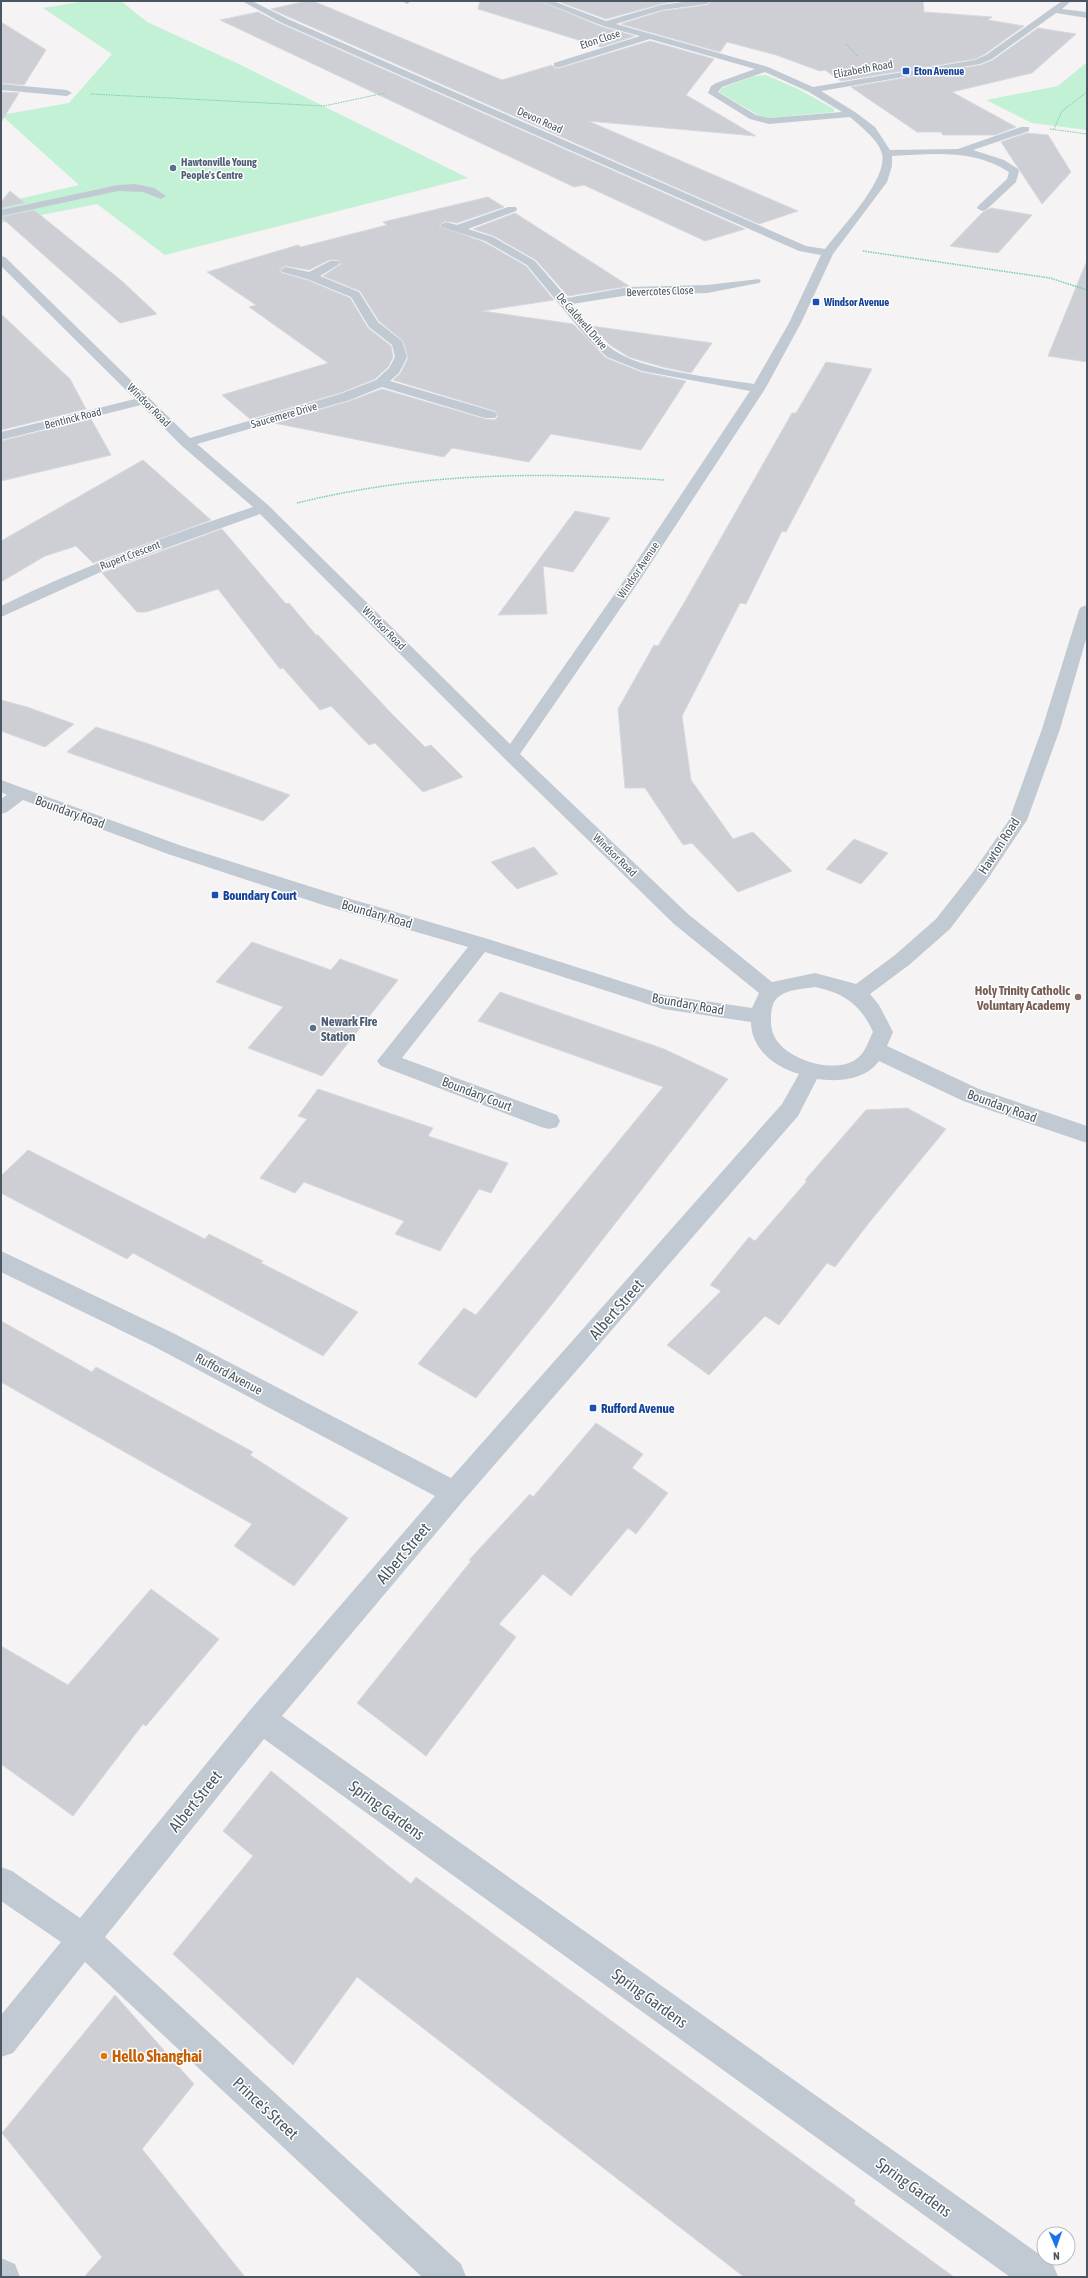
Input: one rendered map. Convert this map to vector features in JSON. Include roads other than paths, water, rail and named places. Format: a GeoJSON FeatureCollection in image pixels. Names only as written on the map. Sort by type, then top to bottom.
{"type":"FeatureCollection","features":[{"type":"Feature","properties":{"kind":"street","name":"Devon Road"},"geometry":{"type":"LineString","coordinates":[[246,1],[285,22],[804,248],[830,250]]}},
{"type":"Feature","properties":{"kind":"street"},"geometry":{"type":"LineString","coordinates":[[545,1],[606,24],[765,69],[812,90],[852,114],[872,129],[887,153],[961,151],[981,154],[1004,162],[1014,171],[1012,180],[982,208]]}},
{"type":"Feature","properties":{"kind":"street"},"geometry":{"type":"LineString","coordinates":[[606,24],[661,8],[706,1]]}},
{"type":"Feature","properties":{"kind":"street","name":"Elizabeth Road"},"geometry":{"type":"LineString","coordinates":[[812,90],[977,62],[990,57],[1067,1]]}},
{"type":"Feature","properties":{"kind":"street"},"geometry":{"type":"LineString","coordinates":[[1055,10],[1087,15]]}},
{"type":"Feature","properties":{"kind":"street","name":"Eton Close"},"geometry":{"type":"LineString","coordinates":[[557,66],[651,36]]}},
{"type":"Feature","properties":{"kind":"street"},"geometry":{"type":"LineString","coordinates":[[765,69],[719,85],[714,88],[713,93],[753,116],[765,120],[780,121],[852,114]]}},
{"type":"Feature","properties":{"kind":"street"},"geometry":{"type":"LineString","coordinates":[[1,87],[67,93]]}},
{"type":"Feature","properties":{"kind":"street"},"geometry":{"type":"LineString","coordinates":[[961,151],[1025,129]]}},
{"type":"Feature","properties":{"kind":"street","name":"Windsor Avenue"},"geometry":{"type":"LineString","coordinates":[[511,755],[632,580],[758,389],[795,323],[830,250],[882,182],[887,166],[887,153]]}},
{"type":"Feature","properties":{"kind":"street"},"geometry":{"type":"LineString","coordinates":[[110,190],[111,177]]}},
{"type":"Feature","properties":{"kind":"street"},"geometry":{"type":"LineString","coordinates":[[1,213],[110,190],[138,186],[150,189],[161,196]]}},
{"type":"Feature","properties":{"kind":"street"},"geometry":{"type":"LineString","coordinates":[[459,228],[512,209]]}},
{"type":"Feature","properties":{"kind":"street","name":"De Caldwell Drive"},"geometry":{"type":"LineString","coordinates":[[446,224],[489,239],[531,263],[591,335],[611,354],[642,367],[676,375],[758,389]]}},
{"type":"Feature","properties":{"kind":"street","name":"Windsor Road"},"geometry":{"type":"LineString","coordinates":[[1,259],[187,443],[265,510],[511,755],[681,919],[771,992]]}},
{"type":"Feature","properties":{"kind":"street"},"geometry":{"type":"LineString","coordinates":[[311,276],[334,264]]}},
{"type":"Feature","properties":{"kind":"street","name":"Saucemere Drive"},"geometry":{"type":"LineString","coordinates":[[187,443],[345,397],[381,383],[394,370],[401,357],[398,344],[373,324],[354,295],[311,276],[286,270]]}},
{"type":"Feature","properties":{"kind":"street","name":"Bevercotes Close"},"geometry":{"type":"LineString","coordinates":[[565,302],[629,291],[707,290],[755,281]]}},
{"type":"Feature","properties":{"kind":"street"},"geometry":{"type":"LineString","coordinates":[[381,383],[490,415]]}},
{"type":"Feature","properties":{"kind":"street","name":"Bentinck Road"},"geometry":{"type":"LineString","coordinates":[[1,436],[145,400]]}},
{"type":"Feature","properties":{"kind":"street","name":"Rupert Crescent"},"geometry":{"type":"LineString","coordinates":[[1,612],[49,587],[143,549],[265,510]]}},
{"type":"Feature","properties":{"kind":"street","name":"Hawton Road"},"geometry":{"type":"LineString","coordinates":[[858,993],[902,960],[943,924],[980,876],[1018,820],[1051,729],[1087,610]]}},
{"type":"Feature","properties":{"kind":"street","name":"Boundary Road"},"geometry":{"type":"LineString","coordinates":[[1,786],[189,855],[330,900],[481,944],[663,1002],[760,1016]]}},
{"type":"Feature","properties":{"kind":"street"},"geometry":{"type":"LineString","coordinates":[[1,808],[20,794]]}},
{"type":"Feature","properties":{"kind":"street","name":"Boundary Court"},"geometry":{"type":"LineString","coordinates":[[481,944],[388,1061],[549,1121]]}},
{"type":"Feature","properties":{"kind":"street"},"geometry":{"type":"LineString","coordinates":[[816,980],[838,983],[858,993],[876,1014],[883,1032],[876,1050],[862,1066],[840,1073],[811,1071],[784,1061],[769,1048],[760,1032],[760,1016],[763,1003],[771,992],[792,983],[816,980]]}},
{"type":"Feature","properties":{"kind":"street","name":"Boundary Road"},"geometry":{"type":"LineString","coordinates":[[876,1050],[971,1095],[1087,1135]]}},
{"type":"Feature","properties":{"kind":"street","name":"Albert Street"},"geometry":{"type":"LineString","coordinates":[[1,2041],[261,1720],[454,1493],[790,1110],[811,1071]]}},
{"type":"Feature","properties":{"kind":"street","name":"Rufford Avenue"},"geometry":{"type":"LineString","coordinates":[[1,1261],[164,1340],[454,1493]]}},
{"type":"Feature","properties":{"kind":"street","name":"Spring Gardens"},"geometry":{"type":"LineString","coordinates":[[261,1720],[1040,2277]]}},
{"type":"Feature","properties":{"kind":"street","name":"Prince's Street"},"geometry":{"type":"LineString","coordinates":[[1,1882],[83,1939],[448,2277]]}},
{"type":"Feature","properties":{"kind":"place","name":"Eton Avenue"},"geometry":{"type":"Point","coordinates":[906,71]}},
{"type":"Feature","properties":{"kind":"place","name":"Hawtonville Young People's Centre"},"geometry":{"type":"Point","coordinates":[173,168]}},
{"type":"Feature","properties":{"kind":"place","name":"Windsor Avenue"},"geometry":{"type":"Point","coordinates":[816,302]}},
{"type":"Feature","properties":{"kind":"place","name":"Boundary Court"},"geometry":{"type":"Point","coordinates":[215,895]}},
{"type":"Feature","properties":{"kind":"place","name":"Holy Trinity Catholic Voluntary Academy"},"geometry":{"type":"Point","coordinates":[1078,997]}},
{"type":"Feature","properties":{"kind":"place","name":"Newark Fire Station"},"geometry":{"type":"Point","coordinates":[313,1028]}},
{"type":"Feature","properties":{"kind":"place","name":"Rufford Avenue"},"geometry":{"type":"Point","coordinates":[593,1408]}},
{"type":"Feature","properties":{"kind":"place","name":"Hello Shanghai"},"geometry":{"type":"Point","coordinates":[104,2056]}}]}
